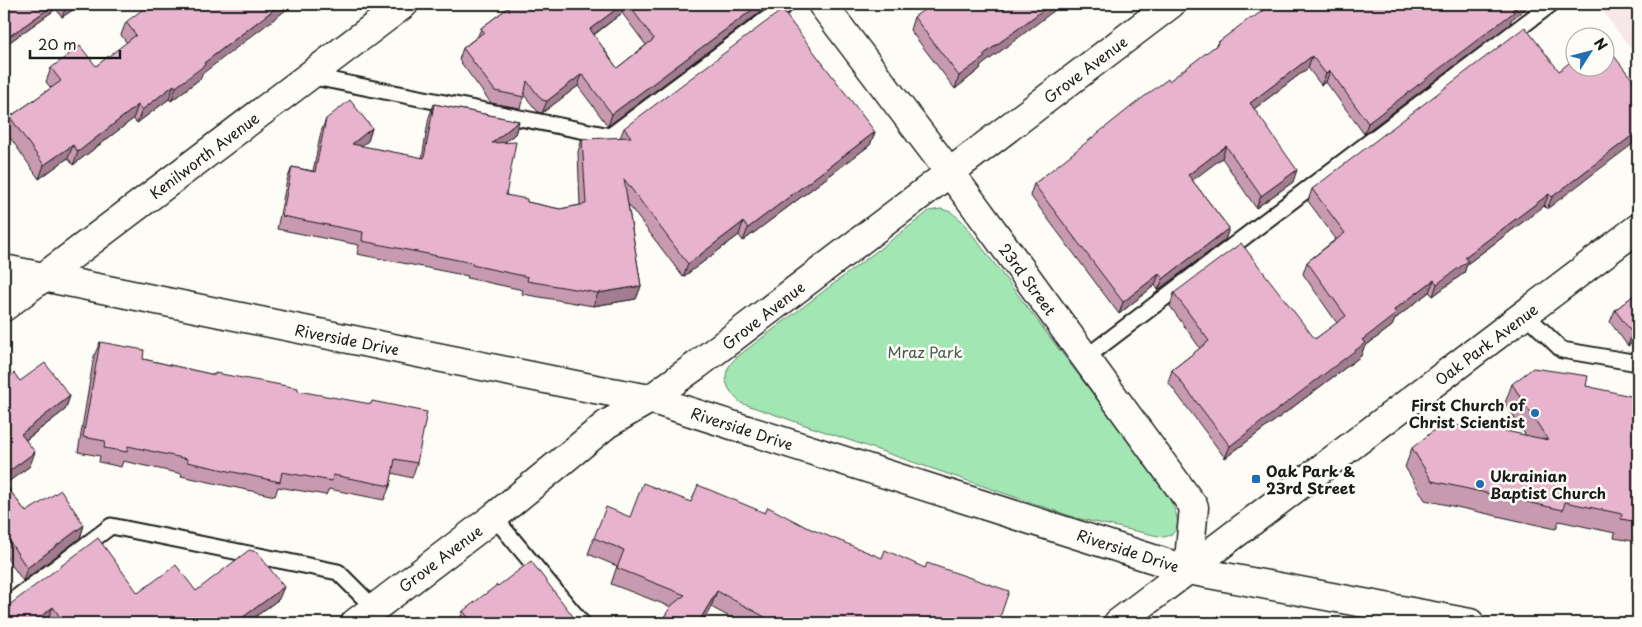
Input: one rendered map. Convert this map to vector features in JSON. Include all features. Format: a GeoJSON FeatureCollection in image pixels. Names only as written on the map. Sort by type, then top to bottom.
{"type":"FeatureCollection","features":[{"type":"Feature","properties":{"kind":"street","name":"Kenilworth Avenue"},"geometry":{"type":"LineString","coordinates":[[4,307],[404,4]]}},
{"type":"Feature","properties":{"kind":"street","name":"23rd Street"},"geometry":{"type":"LineString","coordinates":[[822,4],[950,172],[1194,507],[1188,570]]}},
{"type":"Feature","properties":{"kind":"street","name":"Grove Avenue"},"geometry":{"type":"LineString","coordinates":[[364,616],[494,517],[607,424],[650,399],[697,365],[1171,4]]}},
{"type":"Feature","properties":{"kind":"street","name":"Oak Park Avenue"},"geometry":{"type":"LineString","coordinates":[[1118,623],[1638,228]]}},
{"type":"Feature","properties":{"kind":"street","name":"Riverside Drive"},"geometry":{"type":"LineString","coordinates":[[4,269],[650,399],[1188,570],[1470,623]]}},
{"type":"Feature","properties":{"kind":"lane"},"geometry":{"type":"LineString","coordinates":[[309,76],[610,136],[788,4]]}},
{"type":"Feature","properties":{"kind":"lane"},"geometry":{"type":"LineString","coordinates":[[1085,358],[1551,4]]}},
{"type":"Feature","properties":{"kind":"lane"},"geometry":{"type":"LineString","coordinates":[[1525,314],[1562,350],[1638,363]]}},
{"type":"Feature","properties":{"kind":"lane"},"geometry":{"type":"LineString","coordinates":[[494,517],[582,623]]}},
{"type":"Feature","properties":{"kind":"lane"},"geometry":{"type":"LineString","coordinates":[[4,607],[111,526],[338,572],[364,616]]}},
{"type":"Feature","properties":{"kind":"shaded area"},"geometry":{"type":"Polygon","coordinates":[[[1597,4],[1638,4],[1638,58],[1597,4]]]}},
{"type":"Feature","properties":{"kind":"green space","name":"Mraz Park"},"geometry":{"type":"Polygon","coordinates":[[[941,209],[951,212],[962,221],[1158,480],[1176,512],[1177,528],[1172,534],[1163,537],[1076,518],[741,403],[735,398],[728,387],[726,375],[731,363],[737,357],[929,211],[941,209]]]}},
{"type":"Feature","properties":{"kind":"building"},"geometry":{"type":"Polygon","coordinates":[[[4,4],[55,4],[4,40],[4,4]]]}},
{"type":"Feature","properties":{"kind":"building"},"geometry":{"type":"Polygon","coordinates":[[[61,4],[72,4],[65,9],[61,4]]]}},
{"type":"Feature","properties":{"kind":"building"},"geometry":{"type":"Polygon","coordinates":[[[150,4],[281,4],[176,87],[174,85],[142,110],[138,105],[78,152],[73,145],[44,165],[10,117],[4,151],[4,121],[61,81],[51,68],[80,46],[96,66],[136,35],[126,22],[150,4]]]}},
{"type":"Feature","properties":{"kind":"building"},"geometry":{"type":"Polygon","coordinates":[[[513,4],[623,4],[590,29],[617,68],[654,39],[628,4],[760,4],[612,114],[582,74],[547,101],[542,100],[527,81],[524,97],[495,91],[463,48],[484,32],[481,28],[513,4]]]}},
{"type":"Feature","properties":{"kind":"building"},"geometry":{"type":"Polygon","coordinates":[[[932,4],[1051,4],[983,55],[985,57],[959,76],[914,17],[932,4]]]}},
{"type":"Feature","properties":{"kind":"building"},"geometry":{"type":"Polygon","coordinates":[[[1272,4],[1521,4],[1512,10],[1514,12],[1368,123],[1330,71],[1326,74],[1312,56],[1250,103],[1297,170],[1261,196],[1226,146],[1188,175],[1229,228],[1163,279],[1159,274],[1123,302],[1034,184],[1137,102],[1168,79],[1169,81],[1250,18],[1272,4]]]}},
{"type":"Feature","properties":{"kind":"building"},"geometry":{"type":"Polygon","coordinates":[[[782,10],[875,132],[748,228],[743,222],[688,264],[624,179],[641,286],[598,293],[527,281],[528,277],[472,265],[473,263],[362,241],[363,232],[282,216],[292,167],[315,172],[326,119],[350,100],[372,128],[352,144],[424,158],[434,104],[519,121],[492,143],[516,142],[506,195],[527,199],[527,202],[560,209],[586,204],[582,139],[631,137],[624,128],[782,10]]]}},
{"type":"Feature","properties":{"kind":"building"},"geometry":{"type":"Polygon","coordinates":[[[1525,27],[1559,71],[1564,67],[1564,78],[1614,78],[1614,56],[1638,87],[1638,131],[1552,197],[1549,194],[1465,257],[1468,261],[1437,284],[1434,280],[1394,310],[1396,314],[1362,340],[1365,343],[1230,446],[1172,370],[1209,341],[1174,293],[1241,243],[1315,339],[1346,316],[1307,262],[1345,233],[1312,189],[1525,27]]]}},
{"type":"Feature","properties":{"kind":"building"},"geometry":{"type":"Polygon","coordinates":[[[1638,292],[1638,329],[1632,333],[1615,310],[1638,292]]]}},
{"type":"Feature","properties":{"kind":"building"},"geometry":{"type":"Polygon","coordinates":[[[100,342],[144,350],[143,359],[215,375],[215,373],[298,388],[298,391],[371,404],[372,401],[427,412],[417,463],[395,459],[390,486],[333,475],[332,481],[282,472],[280,482],[187,462],[187,459],[128,446],[127,452],[104,448],[105,441],[83,437],[100,342]]]}},
{"type":"Feature","properties":{"kind":"building"},"geometry":{"type":"Polygon","coordinates":[[[45,363],[70,396],[21,434],[35,452],[4,475],[4,381],[14,373],[20,381],[45,363]]]}},
{"type":"Feature","properties":{"kind":"building"},"geometry":{"type":"Polygon","coordinates":[[[1533,368],[1588,376],[1586,386],[1635,397],[1634,402],[1638,402],[1638,522],[1621,519],[1622,514],[1565,502],[1563,510],[1432,481],[1412,448],[1444,422],[1467,428],[1468,423],[1548,440],[1512,384],[1533,368]]]}},
{"type":"Feature","properties":{"kind":"building"},"geometry":{"type":"Polygon","coordinates":[[[4,483],[26,512],[61,490],[84,525],[27,568],[4,533],[4,483]]]}},
{"type":"Feature","properties":{"kind":"building"},"geometry":{"type":"Polygon","coordinates":[[[643,483],[691,502],[698,485],[765,513],[768,507],[806,527],[882,558],[885,550],[925,568],[927,563],[1009,591],[998,623],[943,623],[927,618],[925,623],[763,623],[765,617],[717,591],[698,623],[674,623],[664,617],[672,605],[685,595],[617,568],[624,550],[594,538],[606,507],[630,517],[643,483]]]}},
{"type":"Feature","properties":{"kind":"building"},"geometry":{"type":"Polygon","coordinates":[[[98,538],[138,593],[176,565],[196,591],[249,550],[257,552],[284,587],[235,623],[64,623],[53,607],[32,623],[15,623],[4,609],[98,538]]]}},
{"type":"Feature","properties":{"kind":"building"},"geometry":{"type":"Polygon","coordinates":[[[531,561],[578,623],[473,623],[463,611],[531,561]]]}},
{"type":"Feature","properties":{"kind":"place","name":"First Church of Christ Scientist"},"geometry":{"type":"Point","coordinates":[1535,413]}},
{"type":"Feature","properties":{"kind":"place","name":"Oak Park & 23rd Street"},"geometry":{"type":"Point","coordinates":[1256,479]}},
{"type":"Feature","properties":{"kind":"place","name":"Ukrainian Baptist Church"},"geometry":{"type":"Point","coordinates":[1480,484]}}]}
